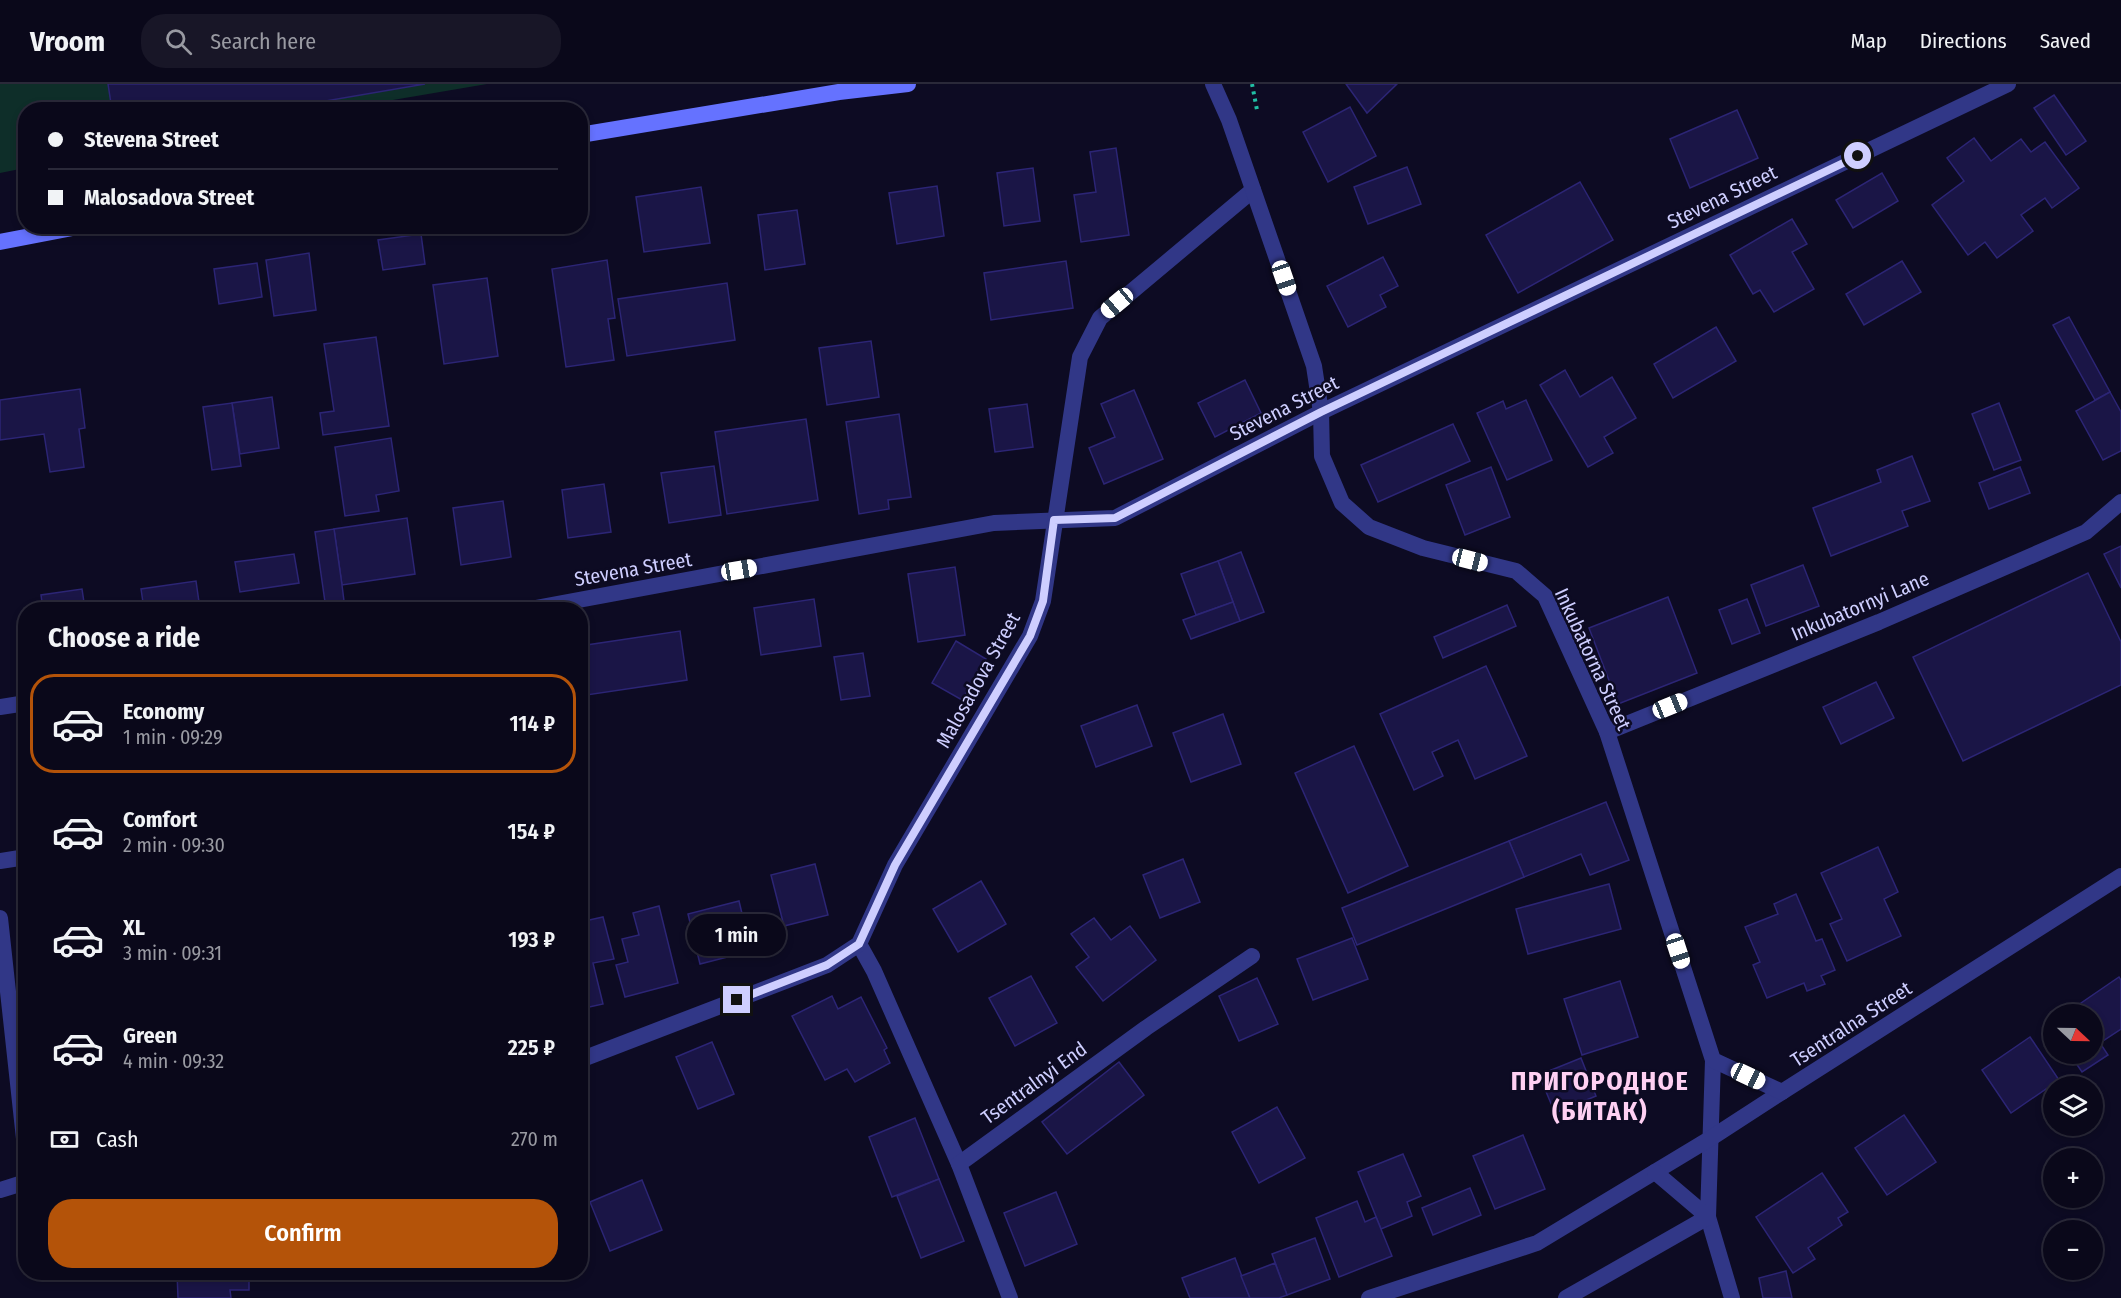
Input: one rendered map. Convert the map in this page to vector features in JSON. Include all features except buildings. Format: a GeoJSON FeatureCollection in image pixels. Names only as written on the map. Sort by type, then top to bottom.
{"type":"FeatureCollection","features":[{"type":"Feature","properties":{"kind":"main road"},"geometry":{"type":"LineString","coordinates":[[588,134],[840,92],[908,84]]}},
{"type":"Feature","properties":{"kind":"main road"},"geometry":{"type":"LineString","coordinates":[[0,242],[42,234]]}},
{"type":"Feature","properties":{"kind":"street","name":"Inkubatorna Street"},"geometry":{"type":"LineString","coordinates":[[1213,84],[1229,120],[1314,366],[1321,412],[1322,456],[1342,503],[1369,527],[1423,548],[1516,571],[1545,596],[1607,732],[1713,1060],[1708,1217]]}},
{"type":"Feature","properties":{"kind":"street","name":"Stevena Street"},"geometry":{"type":"LineString","coordinates":[[568,602],[994,523],[1115,518],[1321,412],[2008,84]]}},
{"type":"Feature","properties":{"kind":"street","name":"Malosadova Street"},"geometry":{"type":"LineString","coordinates":[[859,944],[895,865],[1030,636],[1043,601],[1080,357],[1100,318],[1253,190]]}},
{"type":"Feature","properties":{"kind":"street","name":"Inkubatornyi Lane"},"geometry":{"type":"LineString","coordinates":[[1607,732],[1880,622],[2086,532],[2121,502]]}},
{"type":"Feature","properties":{"kind":"street"},"geometry":{"type":"LineString","coordinates":[[0,707],[18,704]]}},
{"type":"Feature","properties":{"kind":"street"},"geometry":{"type":"LineString","coordinates":[[0,861],[18,858]]}},
{"type":"Feature","properties":{"kind":"street","name":"Tsentralna Street"},"geometry":{"type":"LineString","coordinates":[[1369,1298],[1537,1243],[1711,1138],[2121,876]]}},
{"type":"Feature","properties":{"kind":"street"},"geometry":{"type":"LineString","coordinates":[[0,918],[18,1083]]}},
{"type":"Feature","properties":{"kind":"street"},"geometry":{"type":"LineString","coordinates":[[588,1057],[827,965],[859,944],[874,971],[959,1164],[1010,1298]]}},
{"type":"Feature","properties":{"kind":"street","name":"Tsentralnyi End"},"geometry":{"type":"LineString","coordinates":[[959,1164],[1146,1028],[1252,956]]}},
{"type":"Feature","properties":{"kind":"street"},"geometry":{"type":"LineString","coordinates":[[1713,1060],[1782,1092]]}},
{"type":"Feature","properties":{"kind":"street"},"geometry":{"type":"LineString","coordinates":[[1655,1172],[1708,1217],[1732,1298]]}},
{"type":"Feature","properties":{"kind":"street"},"geometry":{"type":"LineString","coordinates":[[0,1190],[18,1184]]}},
{"type":"Feature","properties":{"kind":"street"},"geometry":{"type":"LineString","coordinates":[[1566,1298],[1708,1217]]}},
{"type":"Feature","properties":{"kind":"green space"},"geometry":{"type":"Polygon","coordinates":[[[0,84],[487,84],[381,102],[18,102],[18,169],[0,173],[0,84]]]}},
{"type":"Feature","properties":{"kind":"district","name":"ПРИГОРОДНОЕ (БИТАК)"},"geometry":{"type":"Point","coordinates":[1600,1096]}},
{"type":"Feature","properties":{"kind":"route"},"geometry":{"type":"LineString","coordinates":[[737,1000],[827,965],[859,944],[895,865],[1030,636],[1043,601],[1054,520],[1115,518],[1321,412],[1858,156]]}}]}
